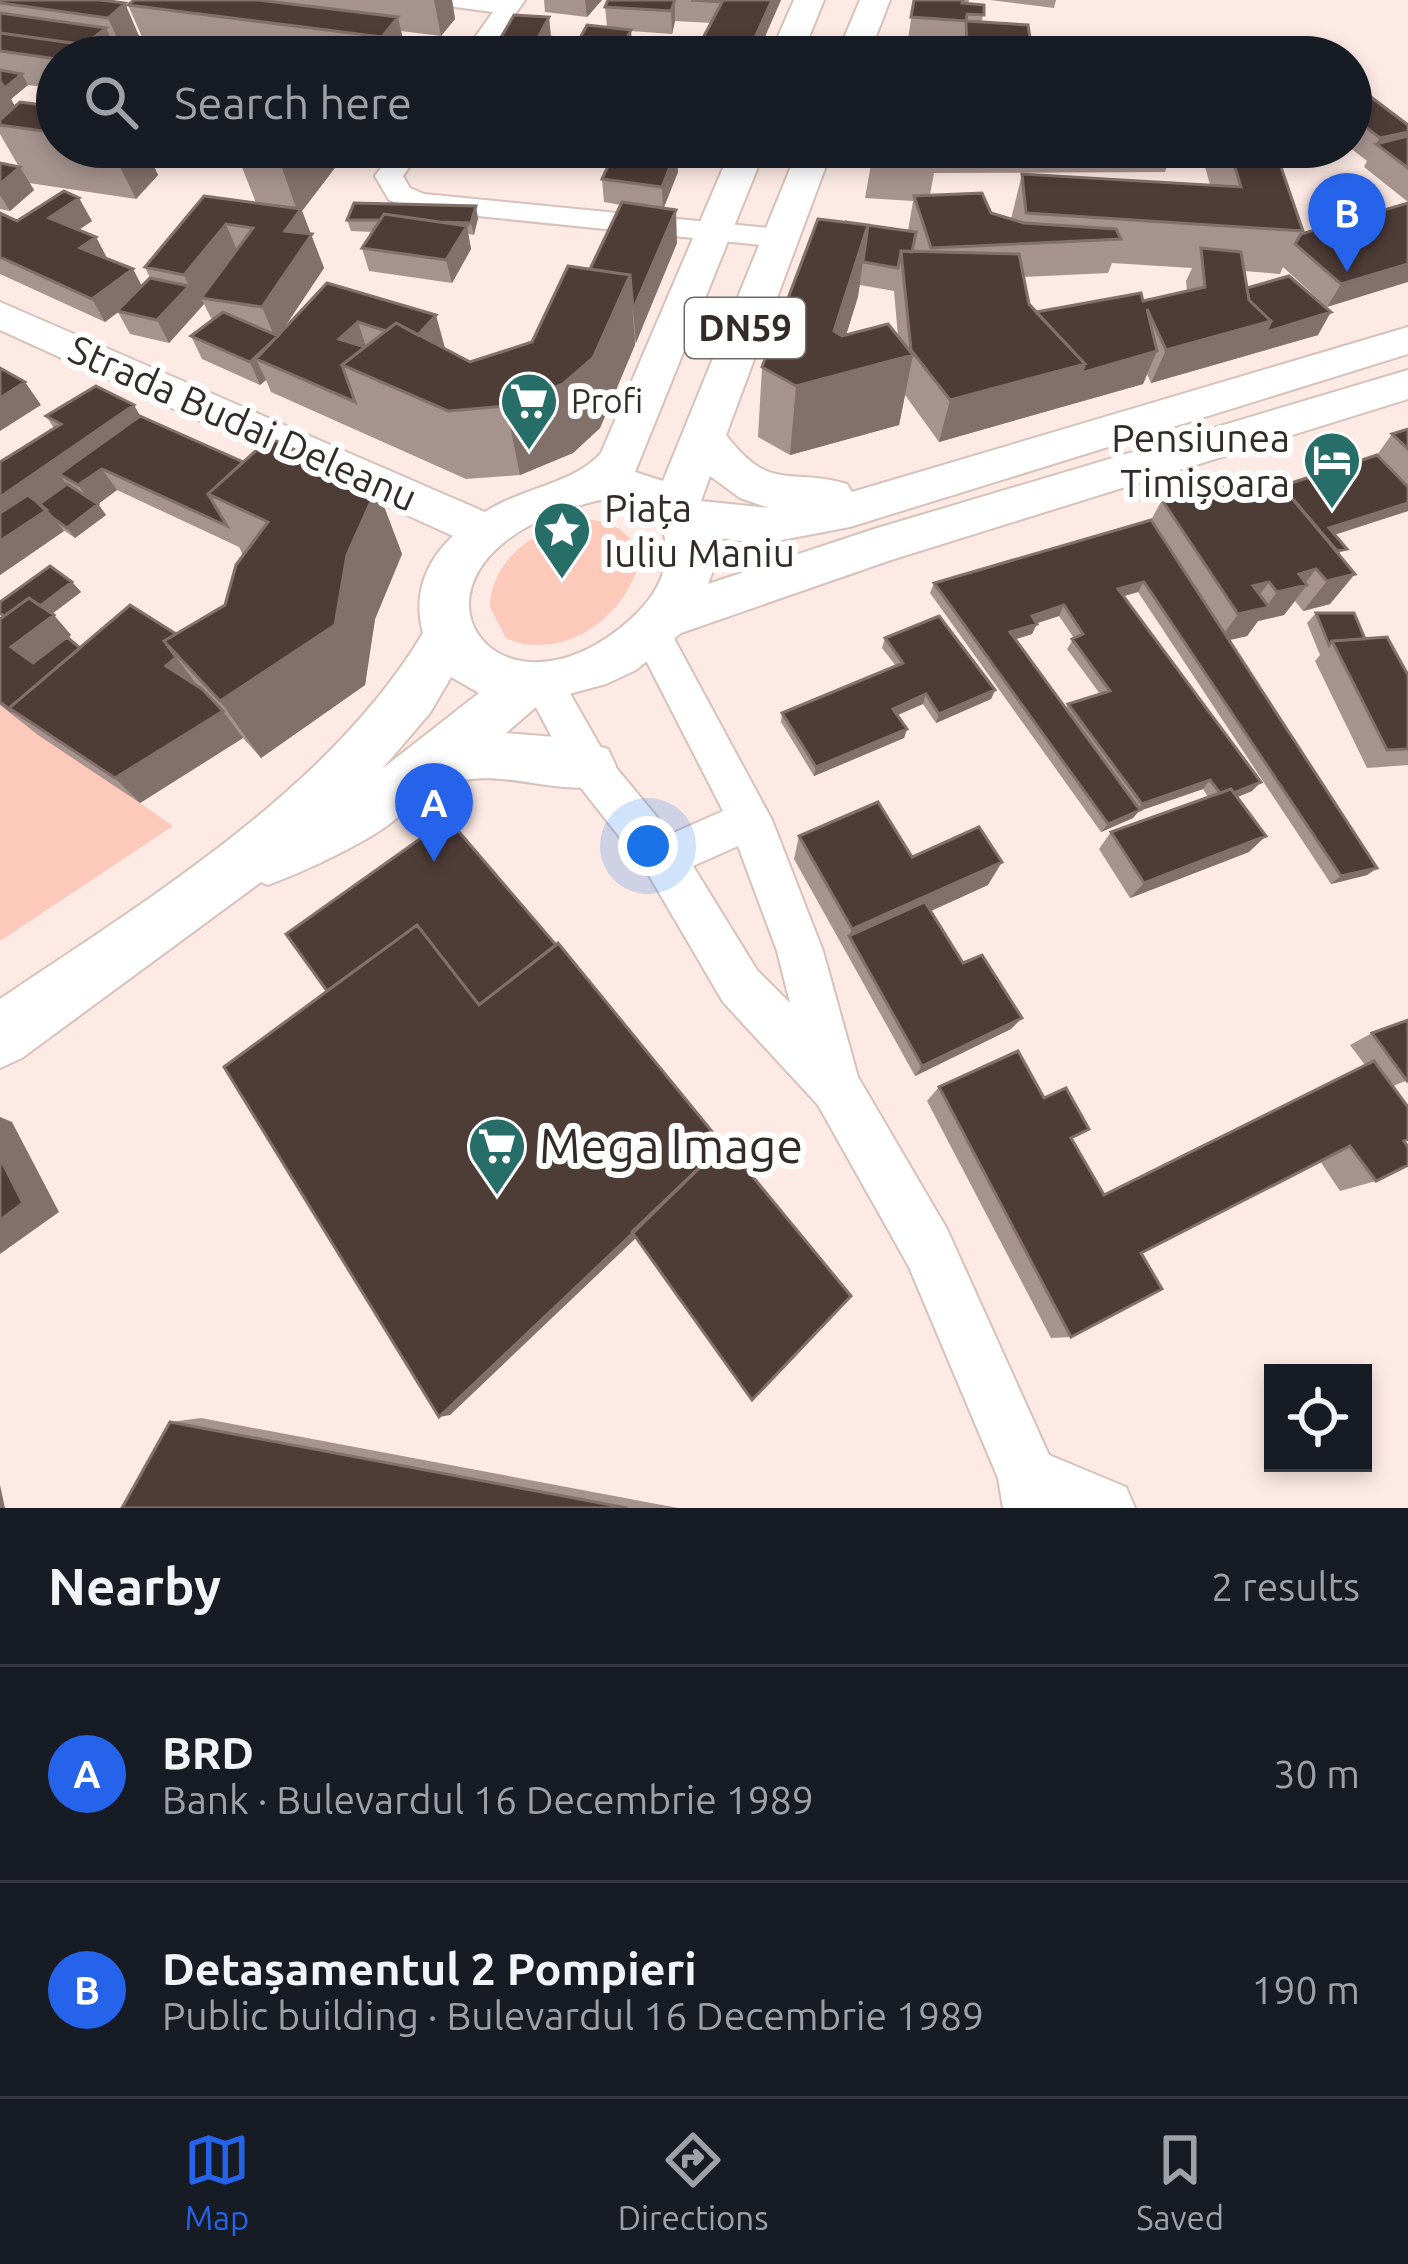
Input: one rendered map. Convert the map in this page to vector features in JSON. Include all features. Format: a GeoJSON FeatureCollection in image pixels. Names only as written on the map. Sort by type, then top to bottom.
{"type":"FeatureCollection","features":[{"type":"Feature","properties":{"kind":"main road"},"geometry":{"type":"LineString","coordinates":[[794,36],[809,0]]}},
{"type":"Feature","properties":{"kind":"main road"},"geometry":{"type":"LineString","coordinates":[[860,36],[875,0]]}},
{"type":"Feature","properties":{"kind":"main road","name":"DN59"},"geometry":{"type":"LineString","coordinates":[[600,484],[620,460],[740,168]]}},
{"type":"Feature","properties":{"kind":"main road","name":"DN59"},"geometry":{"type":"LineString","coordinates":[[657,625],[689,562],[690,532],[679,512],[702,434],[808,168]]}},
{"type":"Feature","properties":{"kind":"main road","name":"Strada Budai Deleanu"},"geometry":{"type":"LineString","coordinates":[[0,315],[487,532]]}},
{"type":"Feature","properties":{"kind":"main road"},"geometry":{"type":"LineString","coordinates":[[535,682],[478,668],[462,657],[448,636],[443,617],[445,592],[454,571],[487,532],[537,500],[600,484],[650,492],[679,512],[761,527],[850,510],[1408,340]]}},
{"type":"Feature","properties":{"kind":"main road"},"geometry":{"type":"LineString","coordinates":[[222,880],[350,820],[430,766],[535,682],[592,667],[657,625],[874,547],[1408,384]]}},
{"type":"Feature","properties":{"kind":"main road"},"geometry":{"type":"LineString","coordinates":[[702,434],[736,478],[777,494],[826,496],[917,487]]}},
{"type":"Feature","properties":{"kind":"main road"},"geometry":{"type":"LineString","coordinates":[[0,1036],[222,880],[375,741],[412,698],[448,636]]}},
{"type":"Feature","properties":{"kind":"main road"},"geometry":{"type":"LineString","coordinates":[[430,766],[511,753],[589,766]]}},
{"type":"Feature","properties":{"kind":"street"},"geometry":{"type":"LineString","coordinates":[[455,0],[510,3]]}},
{"type":"Feature","properties":{"kind":"street"},"geometry":{"type":"LineString","coordinates":[[487,36],[510,3]]}},
{"type":"Feature","properties":{"kind":"street"},"geometry":{"type":"LineString","coordinates":[[395,168],[389,176],[392,187],[409,200],[780,238]]}},
{"type":"Feature","properties":{"kind":"street"},"geometry":{"type":"LineString","coordinates":[[657,625],[751,820],[800,951],[836,1087]]}},
{"type":"Feature","properties":{"kind":"street"},"geometry":{"type":"LineString","coordinates":[[535,682],[589,766],[663,858],[740,986],[836,1087],[928,1248],[1030,1492],[1106,1508]]}},
{"type":"Feature","properties":{"kind":"street"},"geometry":{"type":"LineString","coordinates":[[663,858],[751,820]]}},
{"type":"Feature","properties":{"kind":"shaded area"},"geometry":{"type":"Polygon","coordinates":[[[586,519],[619,529],[640,556],[623,597],[591,629],[571,639],[528,644],[506,638],[490,607],[499,573],[536,536],[586,519]]]}},
{"type":"Feature","properties":{"kind":"shaded area"},"geometry":{"type":"Polygon","coordinates":[[[0,705],[173,826],[0,941],[0,705]]]}},
{"type":"Feature","properties":{"kind":"building"},"geometry":{"type":"Polygon","coordinates":[[[0,0],[100,0],[125,3],[108,18],[0,0]]]}},
{"type":"Feature","properties":{"kind":"building"},"geometry":{"type":"Polygon","coordinates":[[[134,0],[258,0],[398,17],[383,36],[374,36],[128,5],[134,0]]]}},
{"type":"Feature","properties":{"kind":"building"},"geometry":{"type":"Polygon","coordinates":[[[608,0],[675,0],[671,11],[605,7],[608,0]]]}},
{"type":"Feature","properties":{"kind":"building"},"geometry":{"type":"Polygon","coordinates":[[[691,0],[772,0],[756,36],[704,36],[722,2],[691,0]]]}},
{"type":"Feature","properties":{"kind":"building"},"geometry":{"type":"Polygon","coordinates":[[[914,0],[963,0],[984,5],[984,15],[967,14],[966,21],[911,17],[914,0]]]}},
{"type":"Feature","properties":{"kind":"building"},"geometry":{"type":"Polygon","coordinates":[[[0,13],[106,28],[96,36],[36,38],[0,33],[0,13]]]}},
{"type":"Feature","properties":{"kind":"building"},"geometry":{"type":"Polygon","coordinates":[[[514,15],[549,17],[539,36],[502,36],[514,15]]]}},
{"type":"Feature","properties":{"kind":"building"},"geometry":{"type":"Polygon","coordinates":[[[966,21],[1028,25],[1030,36],[967,36],[966,21]]]}},
{"type":"Feature","properties":{"kind":"building"},"geometry":{"type":"Polygon","coordinates":[[[587,25],[631,30],[628,36],[581,36],[587,25]]]}},
{"type":"Feature","properties":{"kind":"building"},"geometry":{"type":"Polygon","coordinates":[[[0,33],[36,38],[36,56],[0,51],[0,33]]]}},
{"type":"Feature","properties":{"kind":"building"},"geometry":{"type":"Polygon","coordinates":[[[0,70],[22,74],[5,88],[0,70]]]}},
{"type":"Feature","properties":{"kind":"building"},"geometry":{"type":"Polygon","coordinates":[[[1372,98],[1408,125],[1408,132],[1380,138],[1372,132],[1372,98]]]}},
{"type":"Feature","properties":{"kind":"building"},"geometry":{"type":"Polygon","coordinates":[[[20,102],[36,104],[36,130],[0,125],[20,102]]]}},
{"type":"Feature","properties":{"kind":"building"},"geometry":{"type":"Polygon","coordinates":[[[1408,136],[1408,168],[1376,144],[1408,136]]]}},
{"type":"Feature","properties":{"kind":"building"},"geometry":{"type":"Polygon","coordinates":[[[0,163],[20,167],[0,184],[0,163]]]}},
{"type":"Feature","properties":{"kind":"building"},"geometry":{"type":"Polygon","coordinates":[[[607,168],[670,168],[662,187],[602,179],[607,168]]]}},
{"type":"Feature","properties":{"kind":"building"},"geometry":{"type":"Polygon","coordinates":[[[1235,168],[1281,168],[1303,231],[1026,213],[1022,174],[1241,187],[1235,168]]]}},
{"type":"Feature","properties":{"kind":"building"},"geometry":{"type":"Polygon","coordinates":[[[64,191],[79,198],[49,218],[96,237],[80,248],[133,269],[92,299],[0,257],[0,213],[17,221],[64,191]]]}},
{"type":"Feature","properties":{"kind":"building"},"geometry":{"type":"Polygon","coordinates":[[[982,193],[991,213],[1024,223],[1116,229],[1121,239],[931,248],[914,196],[982,193]]]}},
{"type":"Feature","properties":{"kind":"building"},"geometry":{"type":"Polygon","coordinates":[[[204,196],[301,209],[285,231],[312,234],[262,307],[201,298],[253,228],[226,224],[184,275],[145,267],[204,196]]]}},
{"type":"Feature","properties":{"kind":"building"},"geometry":{"type":"Polygon","coordinates":[[[622,202],[676,210],[633,310],[630,275],[590,269],[622,202]]]}},
{"type":"Feature","properties":{"kind":"building"},"geometry":{"type":"Polygon","coordinates":[[[354,203],[476,206],[471,223],[384,214],[380,220],[347,220],[354,203]]]}},
{"type":"Feature","properties":{"kind":"building"},"geometry":{"type":"Polygon","coordinates":[[[1408,203],[1408,264],[1341,284],[1295,244],[1301,234],[1408,203]]]}},
{"type":"Feature","properties":{"kind":"building"},"geometry":{"type":"Polygon","coordinates":[[[384,214],[467,226],[446,260],[362,248],[384,214]]]}},
{"type":"Feature","properties":{"kind":"building"},"geometry":{"type":"Polygon","coordinates":[[[818,219],[868,225],[834,331],[842,336],[888,324],[913,355],[796,386],[762,367],[818,219]]]}},
{"type":"Feature","properties":{"kind":"building"},"geometry":{"type":"Polygon","coordinates":[[[868,225],[916,232],[912,252],[901,251],[898,268],[863,262],[868,225]]]}},
{"type":"Feature","properties":{"kind":"building"},"geometry":{"type":"Polygon","coordinates":[[[1201,248],[1241,252],[1249,300],[1271,321],[1166,350],[1147,309],[1157,351],[1081,373],[1085,364],[1036,312],[1141,293],[1143,301],[1205,287],[1201,248]]]}},
{"type":"Feature","properties":{"kind":"building"},"geometry":{"type":"Polygon","coordinates":[[[901,251],[1019,254],[1029,304],[1085,364],[950,400],[911,350],[901,251]]]}},
{"type":"Feature","properties":{"kind":"building"},"geometry":{"type":"Polygon","coordinates":[[[568,266],[630,275],[593,358],[563,384],[506,406],[448,411],[342,365],[396,323],[470,362],[532,342],[568,266]]]}},
{"type":"Feature","properties":{"kind":"building"},"geometry":{"type":"Polygon","coordinates":[[[1289,276],[1331,312],[1266,332],[1271,321],[1249,300],[1247,288],[1289,276]]]}},
{"type":"Feature","properties":{"kind":"building"},"geometry":{"type":"Polygon","coordinates":[[[150,278],[189,286],[157,320],[117,311],[150,278]]]}},
{"type":"Feature","properties":{"kind":"building"},"geometry":{"type":"Polygon","coordinates":[[[327,283],[436,315],[418,335],[396,323],[386,331],[358,322],[339,339],[365,347],[342,365],[355,402],[256,359],[327,283]]]}},
{"type":"Feature","properties":{"kind":"building"},"geometry":{"type":"Polygon","coordinates":[[[223,312],[278,336],[250,362],[191,336],[223,312]]]}},
{"type":"Feature","properties":{"kind":"building"},"geometry":{"type":"Polygon","coordinates":[[[0,368],[25,382],[0,398],[0,368]]]}},
{"type":"Feature","properties":{"kind":"building"},"geometry":{"type":"Polygon","coordinates":[[[96,386],[134,405],[0,497],[0,462],[61,424],[46,416],[96,386]]]}},
{"type":"Feature","properties":{"kind":"building"},"geometry":{"type":"Polygon","coordinates":[[[140,416],[243,462],[208,494],[227,526],[102,469],[78,485],[59,474],[140,416]]]}},
{"type":"Feature","properties":{"kind":"building"},"geometry":{"type":"Polygon","coordinates":[[[1408,429],[1408,449],[1392,434],[1408,429]]]}},
{"type":"Feature","properties":{"kind":"building"},"geometry":{"type":"Polygon","coordinates":[[[270,438],[377,488],[347,555],[335,625],[220,701],[164,641],[225,605],[236,565],[268,522],[208,494],[270,438]]]}},
{"type":"Feature","properties":{"kind":"building"},"geometry":{"type":"Polygon","coordinates":[[[1377,455],[1408,487],[1408,503],[1329,528],[1347,549],[1337,551],[1282,486],[1377,455]]]}},
{"type":"Feature","properties":{"kind":"building"},"geometry":{"type":"Polygon","coordinates":[[[1271,473],[1355,574],[1327,581],[1316,569],[1299,574],[1307,585],[1277,592],[1269,582],[1253,586],[1269,607],[1238,614],[1162,500],[1271,473]]]}},
{"type":"Feature","properties":{"kind":"building"},"geometry":{"type":"Polygon","coordinates":[[[67,484],[98,504],[67,528],[39,504],[67,484]]]}},
{"type":"Feature","properties":{"kind":"building"},"geometry":{"type":"Polygon","coordinates":[[[28,495],[47,510],[0,541],[0,513],[28,495]]]}},
{"type":"Feature","properties":{"kind":"building"},"geometry":{"type":"Polygon","coordinates":[[[1151,520],[1377,868],[1341,876],[1144,582],[1118,589],[1261,782],[1234,793],[1231,789],[1220,793],[1210,780],[1142,804],[1068,704],[1110,691],[1072,639],[1083,634],[1064,605],[1032,616],[1037,624],[1010,632],[1140,810],[1108,824],[934,583],[1151,520]]]}},
{"type":"Feature","properties":{"kind":"building"},"geometry":{"type":"Polygon","coordinates":[[[50,566],[72,582],[40,606],[29,598],[4,616],[0,613],[0,602],[50,566]]]}},
{"type":"Feature","properties":{"kind":"building"},"geometry":{"type":"Polygon","coordinates":[[[29,598],[54,615],[11,647],[33,663],[67,637],[80,648],[9,708],[13,712],[0,702],[0,619],[29,598]]]}},
{"type":"Feature","properties":{"kind":"building"},"geometry":{"type":"Polygon","coordinates":[[[130,605],[176,634],[164,641],[176,657],[166,666],[202,689],[223,711],[115,778],[9,708],[130,605]]]}},
{"type":"Feature","properties":{"kind":"building"},"geometry":{"type":"Polygon","coordinates":[[[1316,613],[1354,613],[1365,639],[1329,645],[1316,613]]]}},
{"type":"Feature","properties":{"kind":"building"},"geometry":{"type":"Polygon","coordinates":[[[939,616],[995,690],[939,714],[926,694],[893,709],[907,729],[816,767],[782,713],[903,663],[885,638],[939,616]]]}},
{"type":"Feature","properties":{"kind":"building"},"geometry":{"type":"Polygon","coordinates":[[[1387,637],[1408,675],[1408,749],[1387,750],[1332,641],[1387,637]]]}},
{"type":"Feature","properties":{"kind":"building"},"geometry":{"type":"Polygon","coordinates":[[[1231,789],[1266,836],[1144,883],[1111,832],[1231,789]]]}},
{"type":"Feature","properties":{"kind":"building"},"geometry":{"type":"Polygon","coordinates":[[[878,802],[912,857],[979,827],[1002,862],[852,929],[799,836],[878,802]]]}},
{"type":"Feature","properties":{"kind":"building"},"geometry":{"type":"Polygon","coordinates":[[[448,819],[556,945],[479,1005],[417,925],[327,991],[286,934],[448,819]]]}},
{"type":"Feature","properties":{"kind":"building"},"geometry":{"type":"Polygon","coordinates":[[[925,902],[963,963],[982,955],[1022,1018],[922,1066],[849,936],[925,902]]]}},
{"type":"Feature","properties":{"kind":"building","name":"Mega Image"},"geometry":{"type":"Polygon","coordinates":[[[417,925],[479,1005],[558,943],[723,1145],[439,1417],[224,1067],[417,925]]]}},
{"type":"Feature","properties":{"kind":"building"},"geometry":{"type":"Polygon","coordinates":[[[1408,1020],[1408,1080],[1407,1081],[1372,1033],[1408,1020]]]}},
{"type":"Feature","properties":{"kind":"building"},"geometry":{"type":"Polygon","coordinates":[[[1018,1051],[1044,1098],[1066,1088],[1089,1129],[1071,1138],[1104,1195],[1374,1061],[1408,1107],[1408,1139],[1404,1141],[1408,1165],[1376,1181],[1350,1146],[1141,1253],[1162,1289],[1071,1337],[939,1087],[1018,1051]]]}},
{"type":"Feature","properties":{"kind":"building"},"geometry":{"type":"Polygon","coordinates":[[[725,1143],[851,1296],[752,1400],[632,1232],[725,1143]]]}},
{"type":"Feature","properties":{"kind":"building"},"geometry":{"type":"Polygon","coordinates":[[[0,1158],[23,1203],[0,1220],[0,1158]]]}},
{"type":"Feature","properties":{"kind":"building"},"geometry":{"type":"Polygon","coordinates":[[[170,1422],[627,1508],[122,1508],[170,1422]]]}},
{"type":"Feature","properties":{"kind":"place","name":"Detașamentul 2 Pompieri"},"geometry":{"type":"Point","coordinates":[1347,272]}},
{"type":"Feature","properties":{"kind":"place","name":"Profi"},"geometry":{"type":"Point","coordinates":[529,452]}},
{"type":"Feature","properties":{"kind":"place","name":"Pensiunea Timișoara"},"geometry":{"type":"Point","coordinates":[1332,511]}},
{"type":"Feature","properties":{"kind":"place","name":"Piața Iuliu Maniu"},"geometry":{"type":"Point","coordinates":[562,581]}},
{"type":"Feature","properties":{"kind":"place","name":"BRD"},"geometry":{"type":"Point","coordinates":[434,862]}},
{"type":"Feature","properties":{"kind":"place","name":"Mega Image"},"geometry":{"type":"Point","coordinates":[497,1197]}}]}
